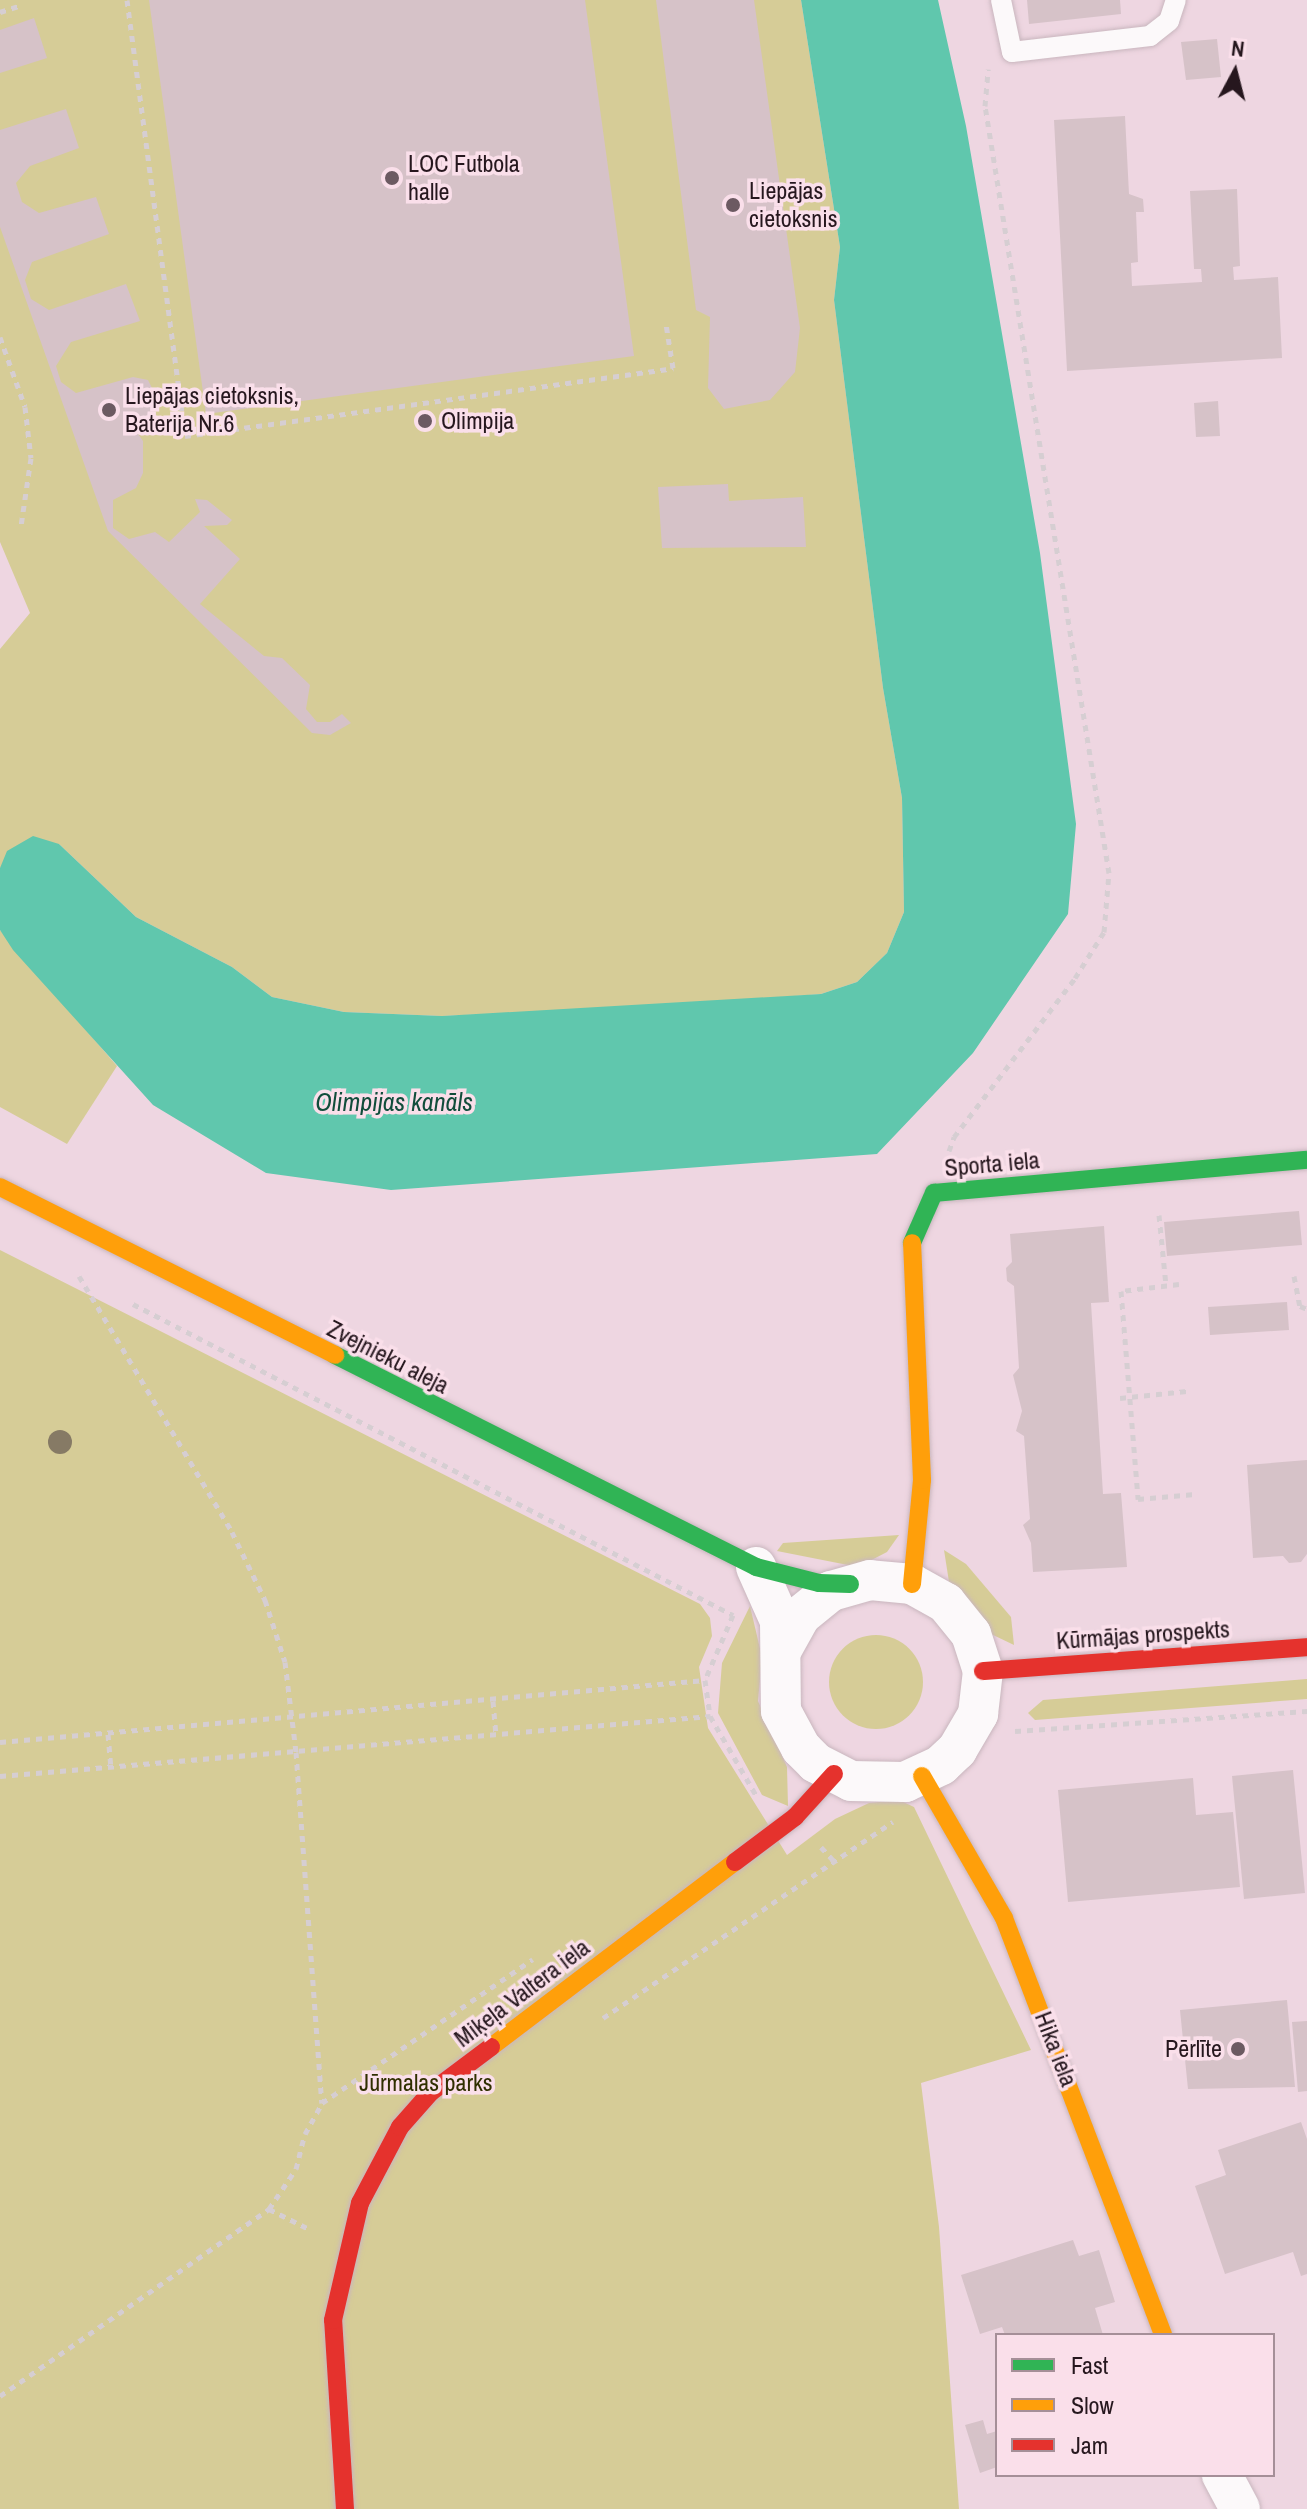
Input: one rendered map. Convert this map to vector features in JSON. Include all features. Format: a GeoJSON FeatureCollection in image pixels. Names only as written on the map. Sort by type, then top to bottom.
{"type":"FeatureCollection","features":[{"type":"Feature","properties":{"kind":"street","name":"Sporta iela"},"geometry":{"type":"LineString","coordinates":[[912,1584],[922,1480],[912,1239],[934,1193],[1307,1160]]}},
{"type":"Feature","properties":{"kind":"street","name":"Zvejnieku aleja"},"geometry":{"type":"LineString","coordinates":[[0,1187],[756,1567],[819,1583],[850,1584]]}},
{"type":"Feature","properties":{"kind":"street"},"geometry":{"type":"LineString","coordinates":[[756,1567],[780,1621],[782,1649],[778,1670],[781,1711],[801,1748],[834,1774],[869,1784],[922,1776],[941,1765],[969,1733],[981,1703],[983,1671],[960,1617],[912,1584],[891,1580],[850,1584],[801,1615],[782,1649]]}},
{"type":"Feature","properties":{"kind":"street","name":"Kūrmājas prospekts"},"geometry":{"type":"LineString","coordinates":[[983,1671],[1307,1647]]}},
{"type":"Feature","properties":{"kind":"street","name":"Miķeļa Valtera iela"},"geometry":{"type":"LineString","coordinates":[[345,2509],[333,2320],[347,2244],[387,2147],[431,2092],[795,1817],[834,1774]]}},
{"type":"Feature","properties":{"kind":"street","name":"Hika iela"},"geometry":{"type":"LineString","coordinates":[[922,1776],[1004,1918],[1162,2333]]}},
{"type":"Feature","properties":{"kind":"street"},"geometry":{"type":"LineString","coordinates":[[1223,2477],[1240,2509]]}},
{"type":"Feature","properties":{"kind":"lane"},"geometry":{"type":"LineString","coordinates":[[1001,0],[1012,52],[1150,36],[1169,21],[1176,0]]}},
{"type":"Feature","properties":{"kind":"path"},"geometry":{"type":"LineString","coordinates":[[127,0],[185,436],[673,368],[666,324]]}},
{"type":"Feature","properties":{"kind":"path"},"geometry":{"type":"LineString","coordinates":[[0,12],[19,6]]}},
{"type":"Feature","properties":{"kind":"path"},"geometry":{"type":"LineString","coordinates":[[934,1193],[954,1137],[1075,978],[1104,932],[1109,873],[985,106],[988,67],[995,53]]}},
{"type":"Feature","properties":{"kind":"path"},"geometry":{"type":"LineString","coordinates":[[0,337],[25,407],[29,445],[21,526]]}},
{"type":"Feature","properties":{"kind":"path"},"geometry":{"type":"LineString","coordinates":[[1158,1206],[1166,1285]]}},
{"type":"Feature","properties":{"kind":"path"},"geometry":{"type":"LineString","coordinates":[[66,1270],[93,1283]]}},
{"type":"Feature","properties":{"kind":"path"},"geometry":{"type":"LineString","coordinates":[[79,1276],[232,1532],[265,1600],[285,1662],[296,1752],[322,2103]]}},
{"type":"Feature","properties":{"kind":"path"},"geometry":{"type":"LineString","coordinates":[[1294,1276],[1300,1306],[1307,1309]]}},
{"type":"Feature","properties":{"kind":"path"},"geometry":{"type":"LineString","coordinates":[[1179,1284],[1121,1291],[1138,1499],[1195,1494]]}},
{"type":"Feature","properties":{"kind":"path"},"geometry":{"type":"LineString","coordinates":[[120,1298],[733,1615],[705,1680],[710,1716],[761,1802]]}},
{"type":"Feature","properties":{"kind":"path"},"geometry":{"type":"LineString","coordinates":[[1120,1398],[1187,1391]]}},
{"type":"Feature","properties":{"kind":"path"},"geometry":{"type":"LineString","coordinates":[[0,1742],[292,1719],[705,1680]]}},
{"type":"Feature","properties":{"kind":"path"},"geometry":{"type":"LineString","coordinates":[[493,1701],[496,1736]]}},
{"type":"Feature","properties":{"kind":"path"},"geometry":{"type":"LineString","coordinates":[[1009,1737],[1019,1728],[1307,1711]]}},
{"type":"Feature","properties":{"kind":"path"},"geometry":{"type":"LineString","coordinates":[[0,1776],[710,1716]]}},
{"type":"Feature","properties":{"kind":"path"},"geometry":{"type":"LineString","coordinates":[[108,1734],[111,1767]]}},
{"type":"Feature","properties":{"kind":"path"},"geometry":{"type":"LineString","coordinates":[[591,2026],[835,1862]]}},
{"type":"Feature","properties":{"kind":"path"},"geometry":{"type":"LineString","coordinates":[[0,2396],[269,2209]]}},
{"type":"Feature","properties":{"kind":"green space","name":"Olimpija"},"geometry":{"type":"Polygon","coordinates":[[[0,0],[801,0],[840,247],[834,300],[883,688],[902,798],[904,912],[887,953],[857,982],[821,994],[646,1007],[442,1016],[344,1012],[272,997],[232,967],[136,917],[59,844],[0,868],[0,649],[30,613],[0,542],[0,0]]]}},
{"type":"Feature","properties":{"kind":"green space"},"geometry":{"type":"Polygon","coordinates":[[[0,930],[117,1066],[67,1144],[0,1107],[0,930]]]}},
{"type":"Feature","properties":{"kind":"green space","name":"Jūrmalas parks"},"geometry":{"type":"Polygon","coordinates":[[[0,1250],[700,1604],[710,1618],[712,1636],[699,1667],[708,1728],[787,1855],[835,1819],[869,1803],[899,1800],[914,1807],[1031,2050],[921,2083],[939,2227],[959,2509],[0,2509],[0,1250]]]}},
{"type":"Feature","properties":{"kind":"green space"},"geometry":{"type":"Polygon","coordinates":[[[899,1535],[887,1552],[858,1567],[777,1551],[783,1543],[899,1535]]]}},
{"type":"Feature","properties":{"kind":"green space"},"geometry":{"type":"Polygon","coordinates":[[[944,1550],[966,1564],[1011,1617],[1014,1645],[991,1634],[949,1582],[944,1550]]]}},
{"type":"Feature","properties":{"kind":"green space"},"geometry":{"type":"Polygon","coordinates":[[[750,1606],[762,1657],[758,1701],[787,1767],[788,1806],[762,1795],[718,1713],[722,1663],[750,1606]]]}},
{"type":"Feature","properties":{"kind":"green space"},"geometry":{"type":"Polygon","coordinates":[[[876,1635],[894,1639],[909,1649],[919,1664],[923,1682],[919,1700],[909,1715],[894,1725],[876,1729],[858,1725],[843,1715],[833,1700],[829,1682],[833,1664],[843,1649],[858,1639],[876,1635]]]}},
{"type":"Feature","properties":{"kind":"green space"},"geometry":{"type":"Polygon","coordinates":[[[1307,1679],[1307,1699],[1035,1720],[1028,1713],[1043,1700],[1307,1679]]]}},
{"type":"Feature","properties":{"kind":"water","name":"Olimpijas kanāls"},"geometry":{"type":"Polygon","coordinates":[[[801,0],[938,0],[966,126],[1040,553],[1076,824],[1068,914],[973,1053],[877,1154],[391,1190],[266,1173],[153,1105],[13,950],[0,930],[0,868],[7,851],[33,836],[59,844],[136,917],[232,967],[272,997],[344,1012],[442,1016],[821,994],[857,982],[887,953],[904,912],[902,798],[883,688],[834,300],[840,247],[801,0]]]}},
{"type":"Feature","properties":{"kind":"building","name":"LOC Futbola halle"},"geometry":{"type":"Polygon","coordinates":[[[149,0],[585,0],[634,356],[206,414],[149,0]]]}},
{"type":"Feature","properties":{"kind":"building","name":"Liepājas cietoksnis"},"geometry":{"type":"Polygon","coordinates":[[[656,0],[754,0],[800,328],[795,372],[770,400],[724,409],[708,388],[710,317],[696,310],[656,0]]]}},
{"type":"Feature","properties":{"kind":"building"},"geometry":{"type":"Polygon","coordinates":[[[1027,0],[1120,0],[1121,14],[1029,24],[1027,0]]]}},
{"type":"Feature","properties":{"kind":"building"},"geometry":{"type":"Polygon","coordinates":[[[34,18],[47,58],[0,73],[0,30],[34,18]]]}},
{"type":"Feature","properties":{"kind":"building"},"geometry":{"type":"Polygon","coordinates":[[[1217,39],[1221,77],[1186,80],[1181,42],[1217,39]]]}},
{"type":"Feature","properties":{"kind":"building","name":"Liepājas cietoksnis, Baterija Nr.6"},"geometry":{"type":"Polygon","coordinates":[[[66,109],[79,148],[30,166],[16,183],[22,202],[39,213],[96,197],[109,234],[32,262],[25,280],[31,299],[49,310],[126,284],[140,321],[71,342],[56,366],[61,382],[76,393],[133,377],[148,380],[156,396],[152,424],[136,431],[143,441],[143,473],[136,488],[113,500],[113,528],[129,539],[155,532],[169,542],[200,512],[195,499],[207,500],[232,520],[227,525],[204,526],[240,559],[200,604],[264,656],[282,658],[310,685],[306,709],[317,722],[330,722],[342,714],[351,723],[330,735],[312,733],[108,531],[0,227],[0,130],[66,109]]]}},
{"type":"Feature","properties":{"kind":"building"},"geometry":{"type":"Polygon","coordinates":[[[1125,116],[1129,194],[1143,199],[1144,212],[1136,212],[1138,262],[1131,263],[1132,286],[1202,282],[1201,269],[1194,269],[1190,191],[1237,189],[1240,266],[1233,267],[1234,280],[1278,277],[1282,358],[1067,371],[1054,120],[1125,116]]]}},
{"type":"Feature","properties":{"kind":"building"},"geometry":{"type":"Polygon","coordinates":[[[1218,401],[1220,436],[1196,437],[1194,403],[1218,401]]]}},
{"type":"Feature","properties":{"kind":"building"},"geometry":{"type":"Polygon","coordinates":[[[728,484],[729,501],[803,497],[806,547],[662,548],[658,487],[728,484]]]}},
{"type":"Feature","properties":{"kind":"building"},"geometry":{"type":"Polygon","coordinates":[[[1299,1211],[1302,1245],[1167,1256],[1164,1222],[1299,1211]]]}},
{"type":"Feature","properties":{"kind":"building"},"geometry":{"type":"Polygon","coordinates":[[[1104,1226],[1109,1302],[1091,1303],[1103,1494],[1121,1493],[1127,1567],[1033,1572],[1031,1543],[1023,1525],[1030,1519],[1024,1436],[1016,1431],[1022,1411],[1013,1375],[1019,1368],[1014,1286],[1007,1281],[1006,1268],[1012,1262],[1010,1234],[1104,1226]]]}},
{"type":"Feature","properties":{"kind":"building"},"geometry":{"type":"Polygon","coordinates":[[[1287,1302],[1289,1330],[1210,1335],[1208,1307],[1287,1302]]]}},
{"type":"Feature","properties":{"kind":"building"},"geometry":{"type":"Polygon","coordinates":[[[1307,1460],[1307,1554],[1301,1562],[1289,1563],[1283,1556],[1253,1558],[1247,1465],[1307,1460]]]}},
{"type":"Feature","properties":{"kind":"building"},"geometry":{"type":"Polygon","coordinates":[[[1293,1770],[1305,1893],[1244,1899],[1232,1776],[1293,1770]]]}},
{"type":"Feature","properties":{"kind":"building"},"geometry":{"type":"Polygon","coordinates":[[[1193,1778],[1196,1815],[1233,1812],[1240,1887],[1068,1902],[1058,1790],[1193,1778]]]}},
{"type":"Feature","properties":{"kind":"building","name":"Pērlīte"},"geometry":{"type":"Polygon","coordinates":[[[1287,2000],[1295,2087],[1188,2089],[1180,2010],[1287,2000]]]}},
{"type":"Feature","properties":{"kind":"building"},"geometry":{"type":"Polygon","coordinates":[[[1307,2021],[1307,2091],[1298,2092],[1292,2022],[1307,2021]]]}},
{"type":"Feature","properties":{"kind":"building"},"geometry":{"type":"Polygon","coordinates":[[[1301,2122],[1307,2139],[1307,2274],[1301,2276],[1293,2252],[1225,2274],[1195,2186],[1226,2175],[1218,2150],[1301,2122]]]}},
{"type":"Feature","properties":{"kind":"building"},"geometry":{"type":"Polygon","coordinates":[[[1073,2240],[1079,2256],[1099,2250],[1115,2302],[1095,2308],[1102,2333],[1004,2333],[1002,2327],[980,2334],[961,2275],[1073,2240]]]}},
{"type":"Feature","properties":{"kind":"building"},"geometry":{"type":"Polygon","coordinates":[[[983,2420],[987,2434],[995,2432],[995,2468],[980,2473],[965,2425],[983,2420]]]}},
{"type":"Feature","properties":{"kind":"traffic: fast"},"geometry":{"type":"LineString","coordinates":[[912,1243],[934,1193],[1307,1160]]}},
{"type":"Feature","properties":{"kind":"traffic: fast"},"geometry":{"type":"LineString","coordinates":[[335,1355],[756,1567],[819,1583],[850,1584]]}},
{"type":"Feature","properties":{"kind":"traffic: slow"},"geometry":{"type":"LineString","coordinates":[[0,1187],[335,1355]]}},
{"type":"Feature","properties":{"kind":"traffic: slow"},"geometry":{"type":"LineString","coordinates":[[912,1243],[922,1480],[912,1584]]}},
{"type":"Feature","properties":{"kind":"traffic: slow"},"geometry":{"type":"LineString","coordinates":[[922,1776],[1004,1918],[1162,2333]]}},
{"type":"Feature","properties":{"kind":"traffic: slow"},"geometry":{"type":"LineString","coordinates":[[491,2047],[735,1862]]}},
{"type":"Feature","properties":{"kind":"traffic: jam"},"geometry":{"type":"LineString","coordinates":[[983,1671],[1307,1647]]}},
{"type":"Feature","properties":{"kind":"traffic: jam"},"geometry":{"type":"LineString","coordinates":[[735,1862],[795,1817],[834,1774]]}},
{"type":"Feature","properties":{"kind":"traffic: jam"},"geometry":{"type":"LineString","coordinates":[[345,2509],[333,2320],[360,2203],[400,2127],[431,2092],[491,2047]]}},
{"type":"Feature","properties":{"kind":"place","name":"LOC Futbola halle"},"geometry":{"type":"Point","coordinates":[392,178]}},
{"type":"Feature","properties":{"kind":"place","name":"Liepājas cietoksnis"},"geometry":{"type":"Point","coordinates":[733,205]}},
{"type":"Feature","properties":{"kind":"place","name":"Liepājas cietoksnis, Baterija Nr.6"},"geometry":{"type":"Point","coordinates":[109,410]}},
{"type":"Feature","properties":{"kind":"place","name":"Olimpija"},"geometry":{"type":"Point","coordinates":[425,421]}},
{"type":"Feature","properties":{"kind":"place","name":"Pērlīte"},"geometry":{"type":"Point","coordinates":[1238,2049]}}]}
